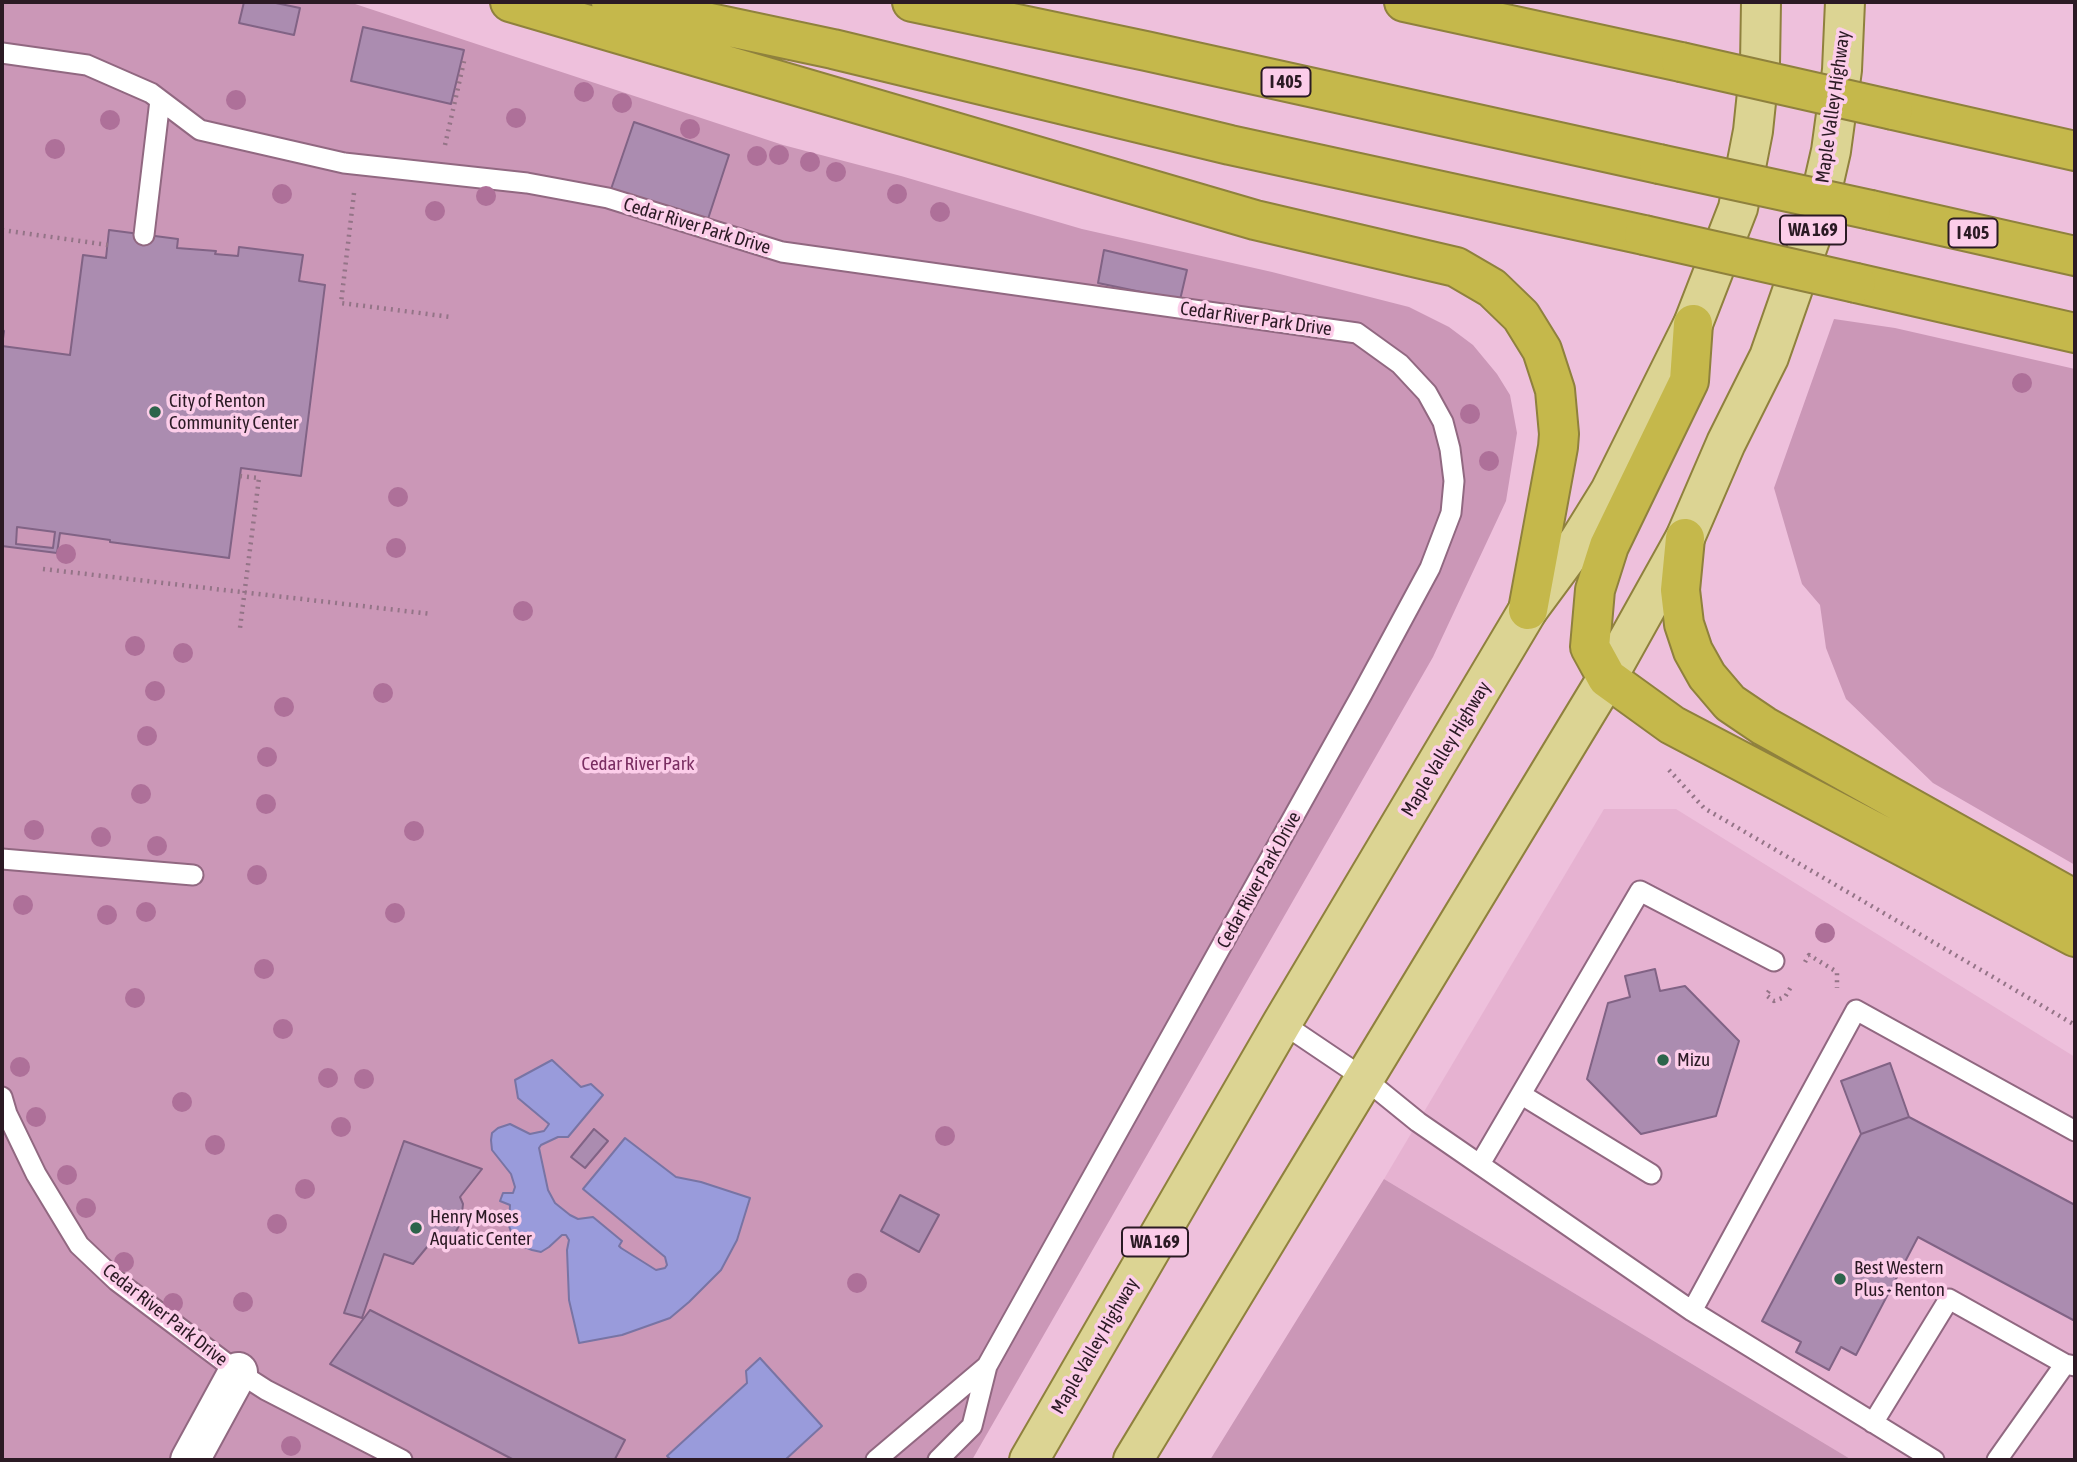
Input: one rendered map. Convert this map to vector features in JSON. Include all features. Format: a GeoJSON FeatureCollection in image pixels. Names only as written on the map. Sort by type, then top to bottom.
{"type":"FeatureCollection","features":[{"type":"Feature","properties":{"kind":"highway"},"geometry":{"type":"LineString","coordinates":[[510,2],[1255,220],[1400,252],[1456,267],[1465,272],[1492,289],[1521,316],[1542,350],[1555,390],[1558,447],[1528,610]]}},
{"type":"Feature","properties":{"kind":"highway"},"geometry":{"type":"LineString","coordinates":[[611,2],[833,49],[1230,145],[2075,333]]}},
{"type":"Feature","properties":{"kind":"highway","name":"I 405"},"geometry":{"type":"LineString","coordinates":[[912,2],[2075,256]]}},
{"type":"Feature","properties":{"kind":"highway"},"geometry":{"type":"LineString","coordinates":[[1404,2],[2075,152]]}},
{"type":"Feature","properties":{"kind":"highway"},"geometry":{"type":"LineString","coordinates":[[1693,324],[1689,381],[1609,546],[1595,590],[1590,647],[1607,678],[1672,725],[2075,937]]}},
{"type":"Feature","properties":{"kind":"highway"},"geometry":{"type":"LineString","coordinates":[[1685,538],[1680,590],[1684,624],[1693,651],[1707,676],[1730,703],[1764,726],[2075,900]]}},
{"type":"Feature","properties":{"kind":"main road","name":"Maple Valley Highway"},"geometry":{"type":"LineString","coordinates":[[1029,1460],[1282,1023],[1528,610],[1579,541],[1609,491],[1693,324],[1738,208],[1753,131],[1760,64],[1761,2]]}},
{"type":"Feature","properties":{"kind":"main road","name":"Maple Valley Highway"},"geometry":{"type":"LineString","coordinates":[[1133,1460],[1607,678],[1685,538],[1726,443],[1769,357],[1812,234],[1831,151],[1842,70],[1844,2]]}},
{"type":"Feature","properties":{"kind":"street"},"geometry":{"type":"LineString","coordinates":[[190,1460],[238,1372]]}},
{"type":"Feature","properties":{"kind":"lane","name":"Cedar River Park Drive"},"geometry":{"type":"LineString","coordinates":[[2,53],[87,65],[151,93],[200,130],[358,164],[527,183],[608,198],[782,252],[1357,333],[1400,363],[1427,393],[1443,422],[1454,481],[1451,513],[1430,568],[987,1366],[972,1426],[938,1460]]}},
{"type":"Feature","properties":{"kind":"lane"},"geometry":{"type":"LineString","coordinates":[[144,235],[160,100]]}},
{"type":"Feature","properties":{"kind":"lane"},"geometry":{"type":"LineString","coordinates":[[2,859],[193,875]]}},
{"type":"Feature","properties":{"kind":"lane"},"geometry":{"type":"LineString","coordinates":[[1480,1164],[1640,891],[1774,961]]}},
{"type":"Feature","properties":{"kind":"lane"},"geometry":{"type":"LineString","coordinates":[[1692,1311],[1856,1010],[2075,1131]]}},
{"type":"Feature","properties":{"kind":"lane"},"geometry":{"type":"LineString","coordinates":[[1282,1023],[1365,1079],[1418,1122],[1692,1311],[1934,1460]]}},
{"type":"Feature","properties":{"kind":"lane"},"geometry":{"type":"LineString","coordinates":[[1522,1095],[1651,1174]]}},
{"type":"Feature","properties":{"kind":"lane","name":"Cedar River Park Drive"},"geometry":{"type":"LineString","coordinates":[[2,1097],[7,1114],[36,1174],[79,1245],[117,1280],[238,1372],[266,1390],[402,1460]]}},
{"type":"Feature","properties":{"kind":"lane"},"geometry":{"type":"LineString","coordinates":[[1873,1423],[1949,1299],[2070,1365],[1997,1460]]}},
{"type":"Feature","properties":{"kind":"lane","name":"Cedar River Park Drive"},"geometry":{"type":"LineString","coordinates":[[876,1460],[987,1366]]}},
{"type":"Feature","properties":{"kind":"path"},"geometry":{"type":"LineString","coordinates":[[438,173],[465,57]]}},
{"type":"Feature","properties":{"kind":"path"},"geometry":{"type":"LineString","coordinates":[[358,164],[341,303],[451,317]]}},
{"type":"Feature","properties":{"kind":"path"},"geometry":{"type":"LineString","coordinates":[[2,230],[108,245]]}},
{"type":"Feature","properties":{"kind":"path"},"geometry":{"type":"LineString","coordinates":[[240,476],[259,478],[240,628]]}},
{"type":"Feature","properties":{"kind":"path"},"geometry":{"type":"LineString","coordinates":[[43,569],[431,614]]}},
{"type":"Feature","properties":{"kind":"path"},"geometry":{"type":"LineString","coordinates":[[1662,763],[1704,808],[2075,1025]]}},
{"type":"Feature","properties":{"kind":"shaded area"},"geometry":{"type":"Polygon","coordinates":[[[1604,809],[1676,809],[2075,1057],[2075,1460],[1852,1460],[1384,1179],[1604,809]]]}},
{"type":"Feature","properties":{"kind":"green space","name":"Cedar River Park"},"geometry":{"type":"Polygon","coordinates":[[[2,2],[349,2],[783,145],[1082,229],[1272,272],[1409,307],[1449,327],[1473,345],[1497,374],[1510,395],[1517,433],[1506,501],[1433,657],[972,1460],[2,1460],[2,2]]]}},
{"type":"Feature","properties":{"kind":"green space"},"geometry":{"type":"Polygon","coordinates":[[[1834,319],[1895,328],[2075,369],[2075,865],[1933,783],[1846,699],[1826,648],[1820,605],[1802,584],[1774,488],[1834,319]]]}},
{"type":"Feature","properties":{"kind":"green space"},"geometry":{"type":"Polygon","coordinates":[[[1384,1179],[1852,1460],[1210,1460],[1384,1179]]]}},
{"type":"Feature","properties":{"kind":"water"},"geometry":{"type":"Polygon","coordinates":[[[552,1060],[581,1087],[591,1084],[603,1095],[568,1137],[558,1137],[539,1148],[548,1190],[555,1203],[570,1215],[578,1219],[593,1217],[622,1241],[619,1246],[621,1248],[656,1270],[665,1268],[665,1257],[583,1189],[625,1138],[676,1177],[750,1198],[737,1240],[721,1270],[689,1302],[670,1318],[622,1335],[579,1343],[569,1300],[569,1240],[566,1235],[562,1235],[541,1252],[515,1243],[509,1226],[510,1205],[500,1201],[503,1193],[513,1193],[515,1187],[511,1174],[492,1150],[491,1140],[492,1133],[510,1124],[530,1134],[544,1131],[549,1124],[518,1098],[515,1080],[552,1060]]]}},
{"type":"Feature","properties":{"kind":"water"},"geometry":{"type":"Polygon","coordinates":[[[760,1358],[822,1426],[785,1460],[671,1460],[667,1456],[747,1383],[746,1371],[760,1358]]]}},
{"type":"Feature","properties":{"kind":"building"},"geometry":{"type":"Polygon","coordinates":[[[244,2],[271,2],[300,8],[294,35],[239,23],[244,2]]]}},
{"type":"Feature","properties":{"kind":"building"},"geometry":{"type":"Polygon","coordinates":[[[363,27],[464,50],[451,104],[351,81],[363,27]]]}},
{"type":"Feature","properties":{"kind":"building"},"geometry":{"type":"Polygon","coordinates":[[[634,122],[729,155],[706,225],[610,192],[634,122]]]}},
{"type":"Feature","properties":{"kind":"building","name":"City of Renton Community Center"},"geometry":{"type":"Polygon","coordinates":[[[109,230],[178,239],[177,248],[216,251],[215,254],[238,256],[239,247],[303,255],[299,281],[325,285],[301,476],[241,468],[229,558],[60,533],[57,553],[2,546],[2,346],[70,355],[83,255],[106,258],[109,230]],[[17,527],[16,544],[53,548],[55,532],[17,527]]]}},
{"type":"Feature","properties":{"kind":"building"},"geometry":{"type":"Polygon","coordinates":[[[1104,250],[1187,270],[1180,300],[1098,283],[1104,250]]]}},
{"type":"Feature","properties":{"kind":"building","name":"Mizu"},"geometry":{"type":"Polygon","coordinates":[[[1655,969],[1660,991],[1685,986],[1739,1041],[1716,1116],[1641,1134],[1587,1079],[1608,1003],[1630,997],[1625,976],[1655,969]]]}},
{"type":"Feature","properties":{"kind":"building"},"geometry":{"type":"Polygon","coordinates":[[[1890,1063],[1909,1117],[1861,1134],[1841,1081],[1890,1063]]]}},
{"type":"Feature","properties":{"kind":"building","name":"Best Western Plus - Renton"},"geometry":{"type":"Polygon","coordinates":[[[1909,1117],[2075,1205],[2075,1321],[1918,1237],[1856,1355],[1841,1347],[1829,1370],[1796,1352],[1801,1342],[1762,1321],[1861,1134],[1909,1117]]]}},
{"type":"Feature","properties":{"kind":"building"},"geometry":{"type":"Polygon","coordinates":[[[594,1129],[608,1141],[585,1168],[571,1157],[594,1129]]]}},
{"type":"Feature","properties":{"kind":"building","name":"Henry Moses Aquatic Center"},"geometry":{"type":"Polygon","coordinates":[[[404,1141],[482,1169],[460,1197],[463,1204],[461,1222],[455,1233],[445,1242],[427,1247],[413,1264],[384,1254],[362,1318],[344,1313],[404,1141]]]}},
{"type":"Feature","properties":{"kind":"building"},"geometry":{"type":"Polygon","coordinates":[[[900,1195],[939,1215],[919,1252],[881,1231],[900,1195]]]}},
{"type":"Feature","properties":{"kind":"building"},"geometry":{"type":"Polygon","coordinates":[[[370,1310],[625,1440],[615,1459],[618,1460],[514,1460],[330,1364],[370,1310]]]}},
{"type":"Feature","properties":{"kind":"place","name":"City of Renton Community Center"},"geometry":{"type":"Point","coordinates":[155,412]}},
{"type":"Feature","properties":{"kind":"place","name":"Mizu"},"geometry":{"type":"Point","coordinates":[1663,1060]}},
{"type":"Feature","properties":{"kind":"place","name":"Henry Moses Aquatic Center"},"geometry":{"type":"Point","coordinates":[416,1228]}},
{"type":"Feature","properties":{"kind":"place","name":"Best Western Plus - Renton"},"geometry":{"type":"Point","coordinates":[1840,1279]}}]}
